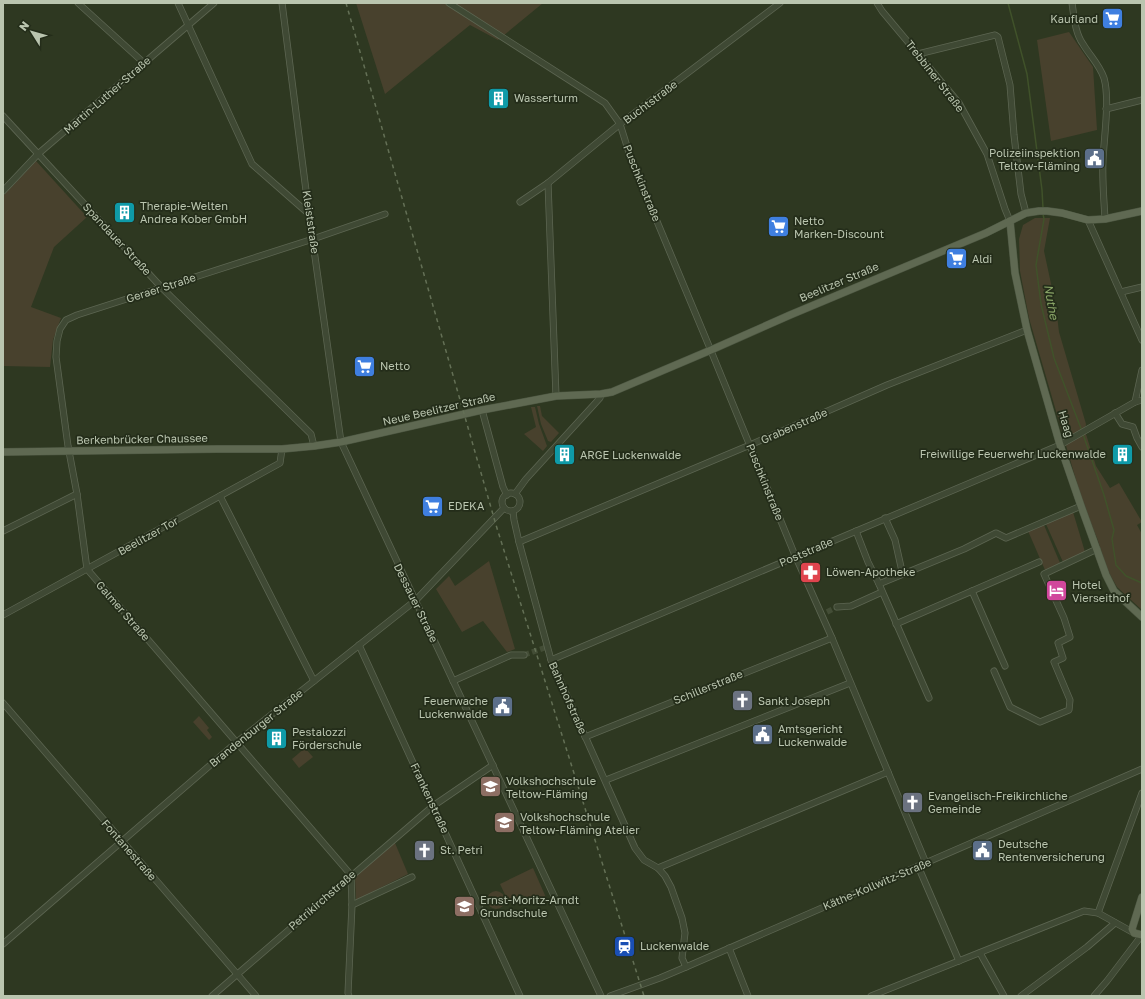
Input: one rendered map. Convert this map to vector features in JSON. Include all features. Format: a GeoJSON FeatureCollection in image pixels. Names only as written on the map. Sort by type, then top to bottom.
{"type":"FeatureCollection","features":[{"type":"Feature","properties":{"kind":"main road","name":"Beelitzer Straße"},"geometry":{"type":"LineString","coordinates":[[601,394],[612,392],[790,315],[986,233],[1026,213],[1043,211],[1062,213],[1088,220],[1104,219],[1142,210]]}},
{"type":"Feature","properties":{"kind":"main road","name":"Haag"},"geometry":{"type":"LineString","coordinates":[[1010,221],[1015,273],[1027,330],[1060,444],[1106,575],[1114,591],[1142,617]]}},
{"type":"Feature","properties":{"kind":"main road","name":"Neue Beelitzer Straße"},"geometry":{"type":"LineString","coordinates":[[282,449],[341,442],[482,410],[556,396],[601,394]]}},
{"type":"Feature","properties":{"kind":"main road","name":"Berkenbrücker Chaussee"},"geometry":{"type":"LineString","coordinates":[[3,452],[282,449]]}},
{"type":"Feature","properties":{"kind":"main road"},"geometry":{"type":"LineString","coordinates":[[1142,897],[1132,929],[1134,933],[1142,935]]}},
{"type":"Feature","properties":{"kind":"street"},"geometry":{"type":"LineString","coordinates":[[78,3],[144,63]]}},
{"type":"Feature","properties":{"kind":"street"},"geometry":{"type":"LineString","coordinates":[[178,3],[252,164],[309,214]]}},
{"type":"Feature","properties":{"kind":"street","name":"Martin-Luther-Straße"},"geometry":{"type":"LineString","coordinates":[[3,191],[38,154],[214,3]]}},
{"type":"Feature","properties":{"kind":"street","name":"Kleiststraße"},"geometry":{"type":"LineString","coordinates":[[282,3],[309,214],[341,442]]}},
{"type":"Feature","properties":{"kind":"street","name":"Puschkinstraße"},"geometry":{"type":"LineString","coordinates":[[449,3],[605,103],[620,124],[631,160],[796,557],[824,613],[832,638],[850,683],[926,863]]}},
{"type":"Feature","properties":{"kind":"street","name":"Buchtstraße"},"geometry":{"type":"LineString","coordinates":[[520,202],[548,183],[620,124],[780,3]]}},
{"type":"Feature","properties":{"kind":"street","name":"Trebbiner Straße"},"geometry":{"type":"LineString","coordinates":[[877,3],[959,104],[987,154],[1004,209],[1010,221]]}},
{"type":"Feature","properties":{"kind":"street"},"geometry":{"type":"LineString","coordinates":[[1072,3],[1074,22],[1082,44],[1099,66],[1104,78],[1106,94],[1103,163],[1104,219]]}},
{"type":"Feature","properties":{"kind":"street"},"geometry":{"type":"LineString","coordinates":[[918,54],[995,35],[998,37],[1010,85],[1021,194],[1026,213]]}},
{"type":"Feature","properties":{"kind":"street"},"geometry":{"type":"LineString","coordinates":[[1106,109],[1142,100]]}},
{"type":"Feature","properties":{"kind":"street","name":"Spandauer Straße"},"geometry":{"type":"LineString","coordinates":[[3,116],[162,288],[311,434],[314,446]]}},
{"type":"Feature","properties":{"kind":"street"},"geometry":{"type":"LineString","coordinates":[[548,183],[556,396]]}},
{"type":"Feature","properties":{"kind":"street","name":"Geraer Straße"},"geometry":{"type":"LineString","coordinates":[[69,451],[56,357],[57,341],[60,329],[66,320],[77,315],[313,239],[385,214]]}},
{"type":"Feature","properties":{"kind":"street"},"geometry":{"type":"LineString","coordinates":[[1088,220],[1142,340]]}},
{"type":"Feature","properties":{"kind":"street"},"geometry":{"type":"LineString","coordinates":[[1121,292],[1142,287]]}},
{"type":"Feature","properties":{"kind":"street","name":"Grabenstraße"},"geometry":{"type":"LineString","coordinates":[[519,542],[888,385],[1027,330]]}},
{"type":"Feature","properties":{"kind":"street"},"geometry":{"type":"LineString","coordinates":[[1135,402],[1142,370]]}},
{"type":"Feature","properties":{"kind":"street"},"geometry":{"type":"LineString","coordinates":[[515,494],[526,479],[600,398],[601,394]]}},
{"type":"Feature","properties":{"kind":"street","name":"Poststraße"},"geometry":{"type":"LineString","coordinates":[[551,660],[1060,444],[1135,402],[1142,400]]}},
{"type":"Feature","properties":{"kind":"street"},"geometry":{"type":"LineString","coordinates":[[482,410],[503,487],[507,495]]}},
{"type":"Feature","properties":{"kind":"street"},"geometry":{"type":"LineString","coordinates":[[1115,413],[1122,424],[1133,427],[1142,446]]}},
{"type":"Feature","properties":{"kind":"street","name":"Dessauer Straße"},"geometry":{"type":"LineString","coordinates":[[341,442],[601,996]]}},
{"type":"Feature","properties":{"kind":"street","name":"Beelitzer Tor"},"geometry":{"type":"LineString","coordinates":[[3,615],[280,463],[282,449]]}},
{"type":"Feature","properties":{"kind":"street"},"geometry":{"type":"LineString","coordinates":[[69,451],[77,494],[87,569]]}},
{"type":"Feature","properties":{"kind":"street"},"geometry":{"type":"LineString","coordinates":[[3,531],[77,494]]}},
{"type":"Feature","properties":{"kind":"street"},"geometry":{"type":"LineString","coordinates":[[509,494],[515,494],[520,502],[518,507],[513,511],[507,510],[504,508],[502,502],[504,497],[509,494]]}},
{"type":"Feature","properties":{"kind":"street"},"geometry":{"type":"LineString","coordinates":[[220,496],[314,681]]}},
{"type":"Feature","properties":{"kind":"street"},"geometry":{"type":"LineString","coordinates":[[879,584],[996,533],[1006,538],[1081,506]]}},
{"type":"Feature","properties":{"kind":"street","name":"Brandenburger Straße"},"geometry":{"type":"LineString","coordinates":[[4,942],[237,742],[416,600],[504,508]]}},
{"type":"Feature","properties":{"kind":"street","name":"Bahnhofstraße"},"geometry":{"type":"LineString","coordinates":[[513,511],[519,542],[551,660],[606,780],[635,848],[644,860],[658,868]]}},
{"type":"Feature","properties":{"kind":"street"},"geometry":{"type":"LineString","coordinates":[[885,518],[895,540],[904,574]]}},
{"type":"Feature","properties":{"kind":"street"},"geometry":{"type":"LineString","coordinates":[[856,531],[868,562],[928,698]]}},
{"type":"Feature","properties":{"kind":"street"},"geometry":{"type":"LineString","coordinates":[[994,672],[1010,707],[1040,722],[1069,710],[1070,700],[1054,662],[1063,658],[1058,643],[1070,638],[1064,618],[1044,574],[1097,549]]}},
{"type":"Feature","properties":{"kind":"street"},"geometry":{"type":"LineString","coordinates":[[896,624],[1039,562]]}},
{"type":"Feature","properties":{"kind":"street","name":"Galmer Straße"},"geometry":{"type":"LineString","coordinates":[[87,569],[352,875]]}},
{"type":"Feature","properties":{"kind":"street"},"geometry":{"type":"LineString","coordinates":[[972,591],[1005,666]]}},
{"type":"Feature","properties":{"kind":"street"},"geometry":{"type":"LineString","coordinates":[[837,607],[851,606],[882,592]]}},
{"type":"Feature","properties":{"kind":"street","name":"Schillerstraße"},"geometry":{"type":"LineString","coordinates":[[585,736],[832,638]]}},
{"type":"Feature","properties":{"kind":"street","name":"Frankenstraße"},"geometry":{"type":"LineString","coordinates":[[359,645],[520,996]]}},
{"type":"Feature","properties":{"kind":"street"},"geometry":{"type":"LineString","coordinates":[[453,682],[511,655],[524,655]]}},
{"type":"Feature","properties":{"kind":"street"},"geometry":{"type":"LineString","coordinates":[[606,780],[850,683]]}},
{"type":"Feature","properties":{"kind":"street","name":"Fontanestraße"},"geometry":{"type":"LineString","coordinates":[[3,703],[256,996]]}},
{"type":"Feature","properties":{"kind":"street"},"geometry":{"type":"LineString","coordinates":[[433,806],[493,765]]}},
{"type":"Feature","properties":{"kind":"street","name":"Käthe-Kollwitz-Straße"},"geometry":{"type":"LineString","coordinates":[[610,996],[623,994],[1142,769]]}},
{"type":"Feature","properties":{"kind":"street"},"geometry":{"type":"LineString","coordinates":[[686,967],[682,958],[685,933],[682,918],[671,887],[665,876],[658,868],[888,772]]}},
{"type":"Feature","properties":{"kind":"street"},"geometry":{"type":"LineString","coordinates":[[1098,914],[1142,793]]}},
{"type":"Feature","properties":{"kind":"street","name":"Petrikirchstraße"},"geometry":{"type":"LineString","coordinates":[[212,996],[433,806]]}},
{"type":"Feature","properties":{"kind":"street"},"geometry":{"type":"LineString","coordinates":[[918,866],[959,961]]}},
{"type":"Feature","properties":{"kind":"street"},"geometry":{"type":"LineString","coordinates":[[349,996],[352,875]]}},
{"type":"Feature","properties":{"kind":"street"},"geometry":{"type":"LineString","coordinates":[[352,906],[412,877]]}},
{"type":"Feature","properties":{"kind":"street"},"geometry":{"type":"LineString","coordinates":[[870,996],[1084,911],[1098,914],[1134,933]]}},
{"type":"Feature","properties":{"kind":"street"},"geometry":{"type":"LineString","coordinates":[[1021,996],[1087,947],[1115,923]]}},
{"type":"Feature","properties":{"kind":"street"},"geometry":{"type":"LineString","coordinates":[[1094,996],[1142,935]]}},
{"type":"Feature","properties":{"kind":"street"},"geometry":{"type":"LineString","coordinates":[[729,948],[748,996]]}},
{"type":"Feature","properties":{"kind":"street"},"geometry":{"type":"LineString","coordinates":[[980,953],[1004,996]]}},
{"type":"Feature","properties":{"kind":"shaded area"},"geometry":{"type":"Polygon","coordinates":[[[356,3],[543,3],[498,40],[470,25],[385,94],[356,3]]]}},
{"type":"Feature","properties":{"kind":"shaded area"},"geometry":{"type":"Polygon","coordinates":[[[1069,32],[1093,67],[1097,130],[1051,141],[1037,40],[1069,32]]]}},
{"type":"Feature","properties":{"kind":"shaded area"},"geometry":{"type":"Polygon","coordinates":[[[36,161],[87,217],[54,247],[31,307],[61,318],[53,340],[50,367],[3,366],[3,196],[36,161]]]}},
{"type":"Feature","properties":{"kind":"shaded area"},"geometry":{"type":"Polygon","coordinates":[[[1035,218],[1050,218],[1044,251],[1056,307],[1059,332],[1086,424],[1085,431],[1096,466],[1110,488],[1119,483],[1142,522],[1137,525],[1142,534],[1142,610],[1117,587],[1107,569],[1097,538],[1083,504],[1029,318],[1020,271],[1019,239],[1023,225],[1035,218]]]}},
{"type":"Feature","properties":{"kind":"shaded area"},"geometry":{"type":"Polygon","coordinates":[[[537,406],[540,406],[542,416],[559,433],[551,442],[548,441],[541,424],[537,406]]]}},
{"type":"Feature","properties":{"kind":"shaded area"},"geometry":{"type":"Polygon","coordinates":[[[531,407],[535,407],[547,446],[543,451],[524,434],[536,427],[531,407]]]}},
{"type":"Feature","properties":{"kind":"shaded area"},"geometry":{"type":"Polygon","coordinates":[[[1073,512],[1085,552],[1063,562],[1046,524],[1073,512]]]}},
{"type":"Feature","properties":{"kind":"shaded area"},"geometry":{"type":"Polygon","coordinates":[[[1044,525],[1060,563],[1045,570],[1028,531],[1044,525]]]}},
{"type":"Feature","properties":{"kind":"shaded area"},"geometry":{"type":"Polygon","coordinates":[[[489,561],[515,649],[507,652],[483,621],[462,632],[436,589],[449,576],[455,586],[489,561]]]}},
{"type":"Feature","properties":{"kind":"shaded area"},"geometry":{"type":"Polygon","coordinates":[[[199,716],[209,728],[207,730],[212,737],[209,740],[193,722],[199,716]]]}},
{"type":"Feature","properties":{"kind":"shaded area"},"geometry":{"type":"Polygon","coordinates":[[[305,748],[313,757],[299,768],[292,759],[305,748]]]}},
{"type":"Feature","properties":{"kind":"shaded area"},"geometry":{"type":"Polygon","coordinates":[[[395,843],[408,874],[356,900],[355,876],[395,843]]]}},
{"type":"Feature","properties":{"kind":"shaded area"},"geometry":{"type":"Polygon","coordinates":[[[533,868],[548,902],[529,904],[526,903],[523,895],[508,901],[500,884],[533,868]]]}},
{"type":"Feature","properties":{"kind":"shaded area"},"geometry":{"type":"Polygon","coordinates":[[[496,891],[502,894],[505,900],[502,906],[496,909],[490,906],[487,900],[490,894],[496,891]]]}},
{"type":"Feature","properties":{"kind":"waterway","name":"Nuthe"},"geometry":{"type":"LineString","coordinates":[[1008,3],[1027,74],[1043,208]]}},
{"type":"Feature","properties":{"kind":"waterway","name":"Nuthe"},"geometry":{"type":"LineString","coordinates":[[1043,214],[1044,219],[1036,265],[1041,304],[1054,358],[1082,431]]}},
{"type":"Feature","properties":{"kind":"waterway","name":"Nuthe"},"geometry":{"type":"LineString","coordinates":[[1083,434],[1104,495],[1114,530],[1112,539],[1116,565],[1126,576],[1142,583]]}},
{"type":"Feature","properties":{"kind":"tunnel"},"geometry":{"type":"LineString","coordinates":[[827,612],[837,607]]}},
{"type":"Feature","properties":{"kind":"tunnel"},"geometry":{"type":"LineString","coordinates":[[524,655],[547,647]]}},
{"type":"Feature","properties":{"kind":"railway"},"geometry":{"type":"LineString","coordinates":[[346,3],[496,525],[644,996]]}},
{"type":"Feature","properties":{"kind":"place","name":"Kaufland"},"geometry":{"type":"Point","coordinates":[1113,19]}},
{"type":"Feature","properties":{"kind":"place","name":"Wasserturm"},"geometry":{"type":"Point","coordinates":[498,98]}},
{"type":"Feature","properties":{"kind":"place","name":"Polizeiinspektion Teltow-Fläming"},"geometry":{"type":"Point","coordinates":[1095,159]}},
{"type":"Feature","properties":{"kind":"place","name":"Therapie-Welten Andrea Kober GmbH"},"geometry":{"type":"Point","coordinates":[124,212]}},
{"type":"Feature","properties":{"kind":"place","name":"Netto Marken-Discount"},"geometry":{"type":"Point","coordinates":[779,227]}},
{"type":"Feature","properties":{"kind":"place","name":"Aldi"},"geometry":{"type":"Point","coordinates":[957,259]}},
{"type":"Feature","properties":{"kind":"place","name":"Netto"},"geometry":{"type":"Point","coordinates":[365,366]}},
{"type":"Feature","properties":{"kind":"place","name":"Freiwillige Feuerwehr Luckenwalde"},"geometry":{"type":"Point","coordinates":[1122,454]}},
{"type":"Feature","properties":{"kind":"place","name":"ARGE Luckenwalde"},"geometry":{"type":"Point","coordinates":[564,455]}},
{"type":"Feature","properties":{"kind":"place","name":"EDEKA"},"geometry":{"type":"Point","coordinates":[432,506]}},
{"type":"Feature","properties":{"kind":"place","name":"Löwen-Apotheke"},"geometry":{"type":"Point","coordinates":[810,572]}},
{"type":"Feature","properties":{"kind":"place","name":"Hotel Vierseithof"},"geometry":{"type":"Point","coordinates":[1057,591]}},
{"type":"Feature","properties":{"kind":"place","name":"Sankt Joseph"},"geometry":{"type":"Point","coordinates":[742,701]}},
{"type":"Feature","properties":{"kind":"place","name":"Feuerwache Luckenwalde"},"geometry":{"type":"Point","coordinates":[503,707]}},
{"type":"Feature","properties":{"kind":"place","name":"Amtsgericht Luckenwalde"},"geometry":{"type":"Point","coordinates":[763,735]}},
{"type":"Feature","properties":{"kind":"place","name":"Pestalozzi Förderschule"},"geometry":{"type":"Point","coordinates":[276,738]}},
{"type":"Feature","properties":{"kind":"place","name":"Volkshochschule Teltow-Fläming"},"geometry":{"type":"Point","coordinates":[490,787]}},
{"type":"Feature","properties":{"kind":"place","name":"Evangelisch-Freikirchliche Gemeinde"},"geometry":{"type":"Point","coordinates":[912,802]}},
{"type":"Feature","properties":{"kind":"place","name":"Volkshochschule Teltow-Fläming Atelier"},"geometry":{"type":"Point","coordinates":[505,823]}},
{"type":"Feature","properties":{"kind":"place","name":"St. Petri"},"geometry":{"type":"Point","coordinates":[424,850]}},
{"type":"Feature","properties":{"kind":"place","name":"Deutsche Rentenversicherung"},"geometry":{"type":"Point","coordinates":[983,850]}},
{"type":"Feature","properties":{"kind":"place","name":"Ernst-Moritz-Arndt Grundschule"},"geometry":{"type":"Point","coordinates":[464,906]}},
{"type":"Feature","properties":{"kind":"place","name":"Luckenwalde"},"geometry":{"type":"Point","coordinates":[624,946]}}]}
